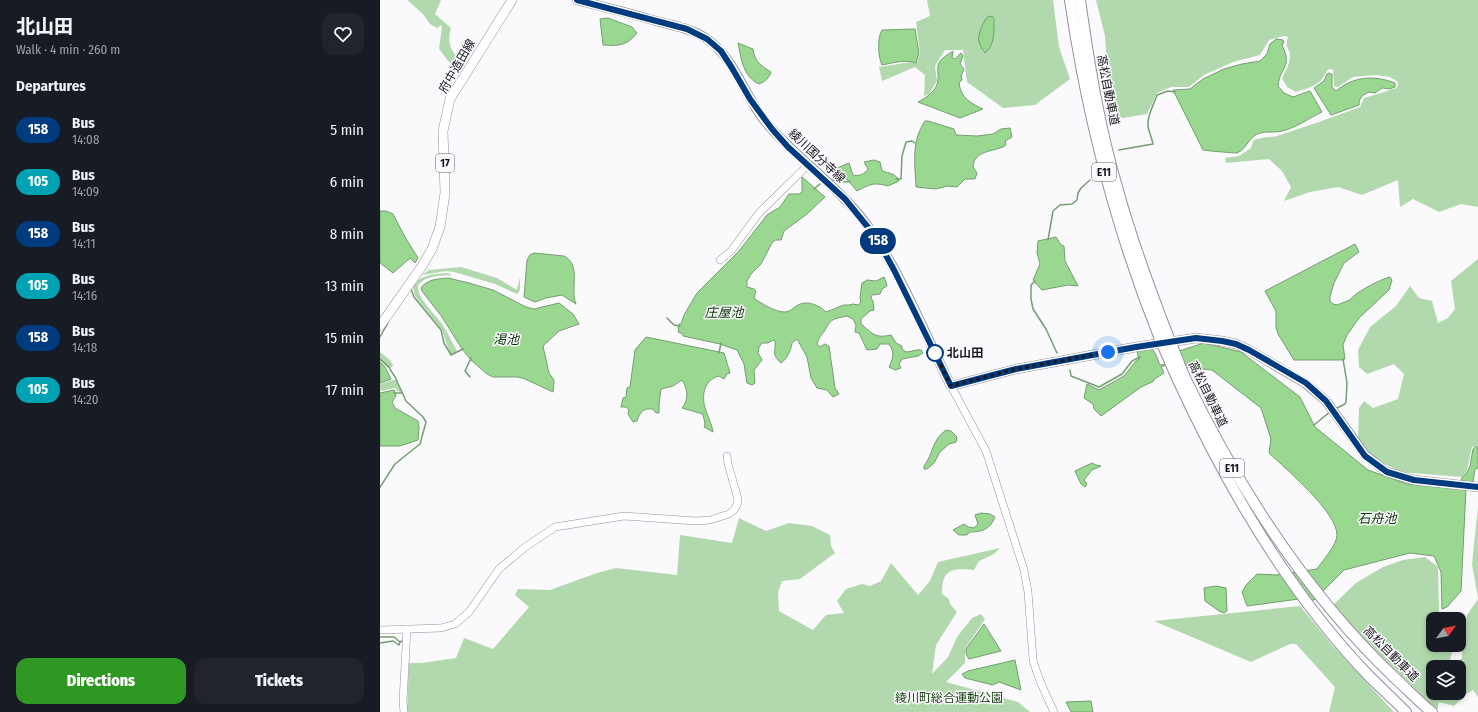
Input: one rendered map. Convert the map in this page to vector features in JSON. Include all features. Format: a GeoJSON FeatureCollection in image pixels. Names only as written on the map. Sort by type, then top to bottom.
{"type":"FeatureCollection","features":[{"type":"Feature","properties":{"kind":"highway","name":"高松自動車道"},"geometry":{"type":"LineString","coordinates":[[1070,0],[1076,41],[1089,106],[1108,188],[1136,277],[1181,378],[1194,415],[1221,466],[1273,554],[1296,588],[1325,625],[1369,676],[1406,712]]}},
{"type":"Feature","properties":{"kind":"highway","name":"高松自動車道"},"geometry":{"type":"LineString","coordinates":[[1080,0],[1100,119],[1116,186],[1164,338]]}},
{"type":"Feature","properties":{"kind":"highway","name":"高松自動車道"},"geometry":{"type":"LineString","coordinates":[[1181,378],[1258,512],[1286,552],[1333,613],[1378,662],[1432,712]]}},
{"type":"Feature","properties":{"kind":"main road","name":"府中造田線"},"geometry":{"type":"LineString","coordinates":[[380,326],[422,266],[432,249],[440,227],[445,192],[443,131],[450,99],[512,0]]}},
{"type":"Feature","properties":{"kind":"main road","name":"綾川国分寺線"},"geometry":{"type":"LineString","coordinates":[[577,0],[687,29],[707,39],[718,48],[725,56],[750,99],[772,129],[788,147],[845,199],[871,231],[882,248],[951,386]]}},
{"type":"Feature","properties":{"kind":"main road"},"geometry":{"type":"LineString","coordinates":[[951,386],[1016,369],[1136,347],[1196,338],[1222,341],[1236,344],[1249,350],[1306,383],[1326,401],[1365,456],[1387,472],[1414,480],[1478,487]]}},
{"type":"Feature","properties":{"kind":"street"},"geometry":{"type":"LineString","coordinates":[[720,260],[731,251],[759,213],[808,165]]}},
{"type":"Feature","properties":{"kind":"street"},"geometry":{"type":"LineString","coordinates":[[951,386],[981,440],[992,465],[1024,570],[1028,592],[1035,669],[1042,688],[1054,712]]}},
{"type":"Feature","properties":{"kind":"street"},"geometry":{"type":"LineString","coordinates":[[380,630],[441,628],[450,626],[459,621],[469,612],[504,565],[530,543],[555,527],[624,516],[710,520],[729,514],[737,505],[738,499],[727,456]]}},
{"type":"Feature","properties":{"kind":"street"},"geometry":{"type":"LineString","coordinates":[[404,712],[403,702],[407,629]]}},
{"type":"Feature","properties":{"kind":"green space"},"geometry":{"type":"Polygon","coordinates":[[[407,0],[441,0],[435,14],[451,28],[449,39],[451,48],[464,65],[459,69],[449,62],[439,49],[441,25],[437,28],[430,24],[423,14],[407,0]]]}},
{"type":"Feature","properties":{"kind":"green space"},"geometry":{"type":"Polygon","coordinates":[[[927,0],[1053,0],[1059,47],[1070,79],[1035,105],[1003,108],[967,82],[963,50],[945,50],[935,66],[937,81],[929,94],[924,96],[925,75],[915,67],[882,81],[879,67],[911,62],[917,63],[920,53],[916,22],[930,16],[927,0]]]}},
{"type":"Feature","properties":{"kind":"green space"},"geometry":{"type":"Polygon","coordinates":[[[1096,0],[1478,0],[1478,207],[1461,204],[1439,212],[1413,199],[1400,207],[1398,180],[1362,195],[1338,187],[1310,192],[1284,201],[1291,187],[1282,171],[1269,159],[1226,163],[1225,158],[1239,156],[1251,148],[1253,141],[1261,138],[1277,136],[1350,111],[1360,107],[1364,98],[1397,88],[1398,82],[1390,77],[1376,75],[1353,77],[1338,87],[1334,86],[1333,70],[1330,69],[1317,84],[1296,92],[1287,87],[1282,78],[1290,59],[1290,53],[1287,46],[1288,37],[1284,36],[1269,40],[1260,55],[1233,62],[1204,75],[1189,87],[1171,87],[1157,93],[1147,114],[1111,120],[1106,92],[1107,65],[1105,36],[1096,0]]]}},
{"type":"Feature","properties":{"kind":"green space"},"geometry":{"type":"Polygon","coordinates":[[[1478,259],[1478,445],[1472,447],[1467,470],[1462,477],[1400,472],[1373,457],[1358,440],[1359,408],[1364,401],[1373,408],[1398,399],[1404,374],[1394,364],[1367,374],[1359,367],[1358,350],[1370,327],[1396,306],[1410,286],[1419,298],[1432,301],[1438,323],[1448,318],[1455,309],[1451,281],[1478,259]]]}},
{"type":"Feature","properties":{"kind":"green space"},"geometry":{"type":"Polygon","coordinates":[[[461,267],[497,278],[517,290],[520,277],[520,290],[517,294],[495,284],[454,272],[446,271],[422,275],[429,270],[461,267]]]}},
{"type":"Feature","properties":{"kind":"green space"},"geometry":{"type":"Polygon","coordinates":[[[448,273],[452,275],[425,279],[418,285],[418,290],[423,300],[448,334],[457,351],[454,354],[451,354],[449,351],[442,330],[415,296],[413,288],[423,277],[432,274],[448,273]]]}},
{"type":"Feature","properties":{"kind":"green space"},"geometry":{"type":"Polygon","coordinates":[[[380,352],[390,360],[393,365],[392,367],[388,368],[380,361],[380,352]]]}},
{"type":"Feature","properties":{"kind":"green space"},"geometry":{"type":"Polygon","coordinates":[[[396,380],[401,392],[397,391],[396,388],[380,391],[380,384],[396,380]]]}},
{"type":"Feature","properties":{"kind":"green space"},"geometry":{"type":"Polygon","coordinates":[[[1478,507],[1478,598],[1472,564],[1478,507]]]}},
{"type":"Feature","properties":{"kind":"green space","name":"綾川町総合運動公園"},"geometry":{"type":"Polygon","coordinates":[[[739,518],[766,531],[789,523],[812,526],[830,535],[831,546],[835,553],[800,579],[782,581],[778,593],[779,611],[813,630],[826,615],[844,613],[837,601],[846,589],[862,584],[870,586],[881,581],[891,563],[918,595],[930,581],[938,562],[1000,548],[994,554],[979,561],[974,570],[959,569],[949,572],[946,575],[942,586],[942,594],[949,599],[950,604],[957,612],[936,645],[932,674],[948,657],[957,637],[972,618],[981,614],[985,619],[965,649],[965,663],[946,682],[1018,702],[1030,712],[407,712],[409,663],[422,663],[456,658],[464,638],[493,649],[529,607],[515,595],[518,589],[550,590],[597,573],[616,568],[677,575],[680,535],[732,543],[739,518]]]}},
{"type":"Feature","properties":{"kind":"green space"},"geometry":{"type":"Polygon","coordinates":[[[1425,557],[1438,567],[1439,612],[1426,612],[1426,652],[1452,652],[1450,660],[1426,660],[1426,699],[1354,630],[1333,605],[1356,583],[1383,567],[1403,560],[1425,557]]]}},
{"type":"Feature","properties":{"kind":"green space"},"geometry":{"type":"Polygon","coordinates":[[[1478,599],[1478,697],[1473,690],[1466,694],[1466,660],[1460,660],[1462,658],[1462,652],[1466,652],[1467,615],[1478,599]]]}},
{"type":"Feature","properties":{"kind":"green space"},"geometry":{"type":"Polygon","coordinates":[[[1300,606],[1333,646],[1394,712],[1329,712],[1335,687],[1296,644],[1290,644],[1251,662],[1154,621],[1300,606]]]}},
{"type":"Feature","properties":{"kind":"green space"},"geometry":{"type":"Polygon","coordinates":[[[1427,700],[1460,700],[1454,706],[1439,702],[1437,710],[1427,700]]]}},
{"type":"Feature","properties":{"kind":"water"},"geometry":{"type":"Polygon","coordinates":[[[989,16],[993,17],[994,19],[994,33],[991,46],[985,53],[979,43],[979,35],[983,24],[989,16]]]}},
{"type":"Feature","properties":{"kind":"water"},"geometry":{"type":"Polygon","coordinates":[[[608,18],[632,27],[637,33],[626,43],[603,45],[600,19],[608,18]]]}},
{"type":"Feature","properties":{"kind":"water"},"geometry":{"type":"Polygon","coordinates":[[[915,29],[919,53],[916,63],[904,61],[882,65],[879,38],[882,30],[915,29]]]}},
{"type":"Feature","properties":{"kind":"water"},"geometry":{"type":"Polygon","coordinates":[[[1276,39],[1283,40],[1284,42],[1282,45],[1286,58],[1285,67],[1279,79],[1278,86],[1284,93],[1293,97],[1310,91],[1322,112],[1287,130],[1279,132],[1263,132],[1256,135],[1243,149],[1237,153],[1203,150],[1173,90],[1190,89],[1203,79],[1224,69],[1260,61],[1267,54],[1270,44],[1276,39]]]}},
{"type":"Feature","properties":{"kind":"water"},"geometry":{"type":"Polygon","coordinates":[[[738,43],[753,49],[755,57],[759,63],[771,72],[768,78],[759,84],[749,77],[740,55],[738,43]]]}},
{"type":"Feature","properties":{"kind":"water"},"geometry":{"type":"Polygon","coordinates":[[[953,51],[952,58],[955,59],[961,53],[963,56],[960,64],[964,69],[961,76],[962,80],[959,83],[962,93],[970,102],[983,109],[960,118],[918,102],[934,90],[937,83],[939,63],[953,51]]]}},
{"type":"Feature","properties":{"kind":"water"},"geometry":{"type":"Polygon","coordinates":[[[1329,73],[1332,74],[1332,87],[1336,91],[1350,82],[1364,78],[1387,80],[1395,83],[1395,87],[1390,89],[1382,88],[1375,93],[1369,92],[1362,97],[1359,105],[1331,115],[1314,88],[1324,81],[1329,73]]]}},
{"type":"Feature","properties":{"kind":"water"},"geometry":{"type":"Polygon","coordinates":[[[925,121],[954,129],[956,135],[977,136],[993,134],[1001,129],[1010,128],[1012,137],[1005,141],[1005,146],[985,152],[977,157],[974,161],[973,167],[977,173],[975,179],[965,179],[957,187],[947,186],[936,189],[916,187],[916,145],[925,121]]]}},
{"type":"Feature","properties":{"kind":"water"},"geometry":{"type":"Polygon","coordinates":[[[874,160],[880,162],[882,171],[895,175],[899,181],[888,186],[872,184],[857,191],[837,168],[849,163],[853,175],[855,176],[863,174],[868,169],[864,162],[874,160]]]}},
{"type":"Feature","properties":{"kind":"water","name":"庄屋池"},"geometry":{"type":"Polygon","coordinates":[[[802,177],[825,197],[807,214],[784,231],[781,240],[775,240],[772,243],[761,264],[751,274],[747,281],[747,287],[756,291],[754,298],[768,307],[781,312],[791,310],[798,305],[809,303],[820,307],[826,312],[844,305],[858,305],[861,302],[860,298],[862,283],[867,280],[876,281],[884,277],[887,286],[882,289],[880,294],[872,295],[871,298],[873,301],[874,310],[870,311],[861,319],[861,324],[877,336],[891,335],[896,343],[902,346],[902,349],[906,352],[921,350],[923,353],[918,356],[902,359],[899,364],[901,368],[895,370],[889,367],[893,356],[889,344],[880,344],[877,349],[867,350],[859,333],[855,332],[856,325],[853,319],[847,316],[833,320],[829,323],[819,338],[817,344],[820,347],[825,344],[829,346],[835,388],[839,394],[833,397],[827,390],[817,388],[811,378],[807,357],[797,339],[792,343],[791,349],[781,363],[775,355],[775,341],[773,340],[768,343],[762,343],[759,347],[758,353],[762,360],[754,370],[755,383],[752,385],[747,383],[744,364],[737,350],[720,344],[683,336],[683,334],[678,332],[679,324],[681,324],[684,315],[697,293],[739,251],[767,215],[780,207],[789,194],[799,194],[802,192],[802,177]]]}},
{"type":"Feature","properties":{"kind":"water"},"geometry":{"type":"Polygon","coordinates":[[[380,211],[386,211],[393,214],[418,258],[415,263],[410,258],[393,273],[380,263],[380,211]]]}},
{"type":"Feature","properties":{"kind":"water"},"geometry":{"type":"Polygon","coordinates":[[[1056,237],[1061,245],[1064,246],[1065,261],[1078,286],[1068,285],[1042,290],[1033,280],[1040,264],[1037,253],[1038,241],[1056,237]]]}},
{"type":"Feature","properties":{"kind":"water"},"geometry":{"type":"Polygon","coordinates":[[[1355,244],[1359,252],[1344,263],[1334,283],[1330,301],[1337,305],[1350,300],[1352,297],[1368,287],[1390,277],[1392,280],[1389,290],[1359,318],[1347,335],[1343,345],[1345,359],[1294,360],[1278,334],[1276,327],[1276,311],[1265,291],[1355,244]]]}},
{"type":"Feature","properties":{"kind":"water"},"geometry":{"type":"Polygon","coordinates":[[[534,253],[564,256],[569,259],[574,273],[574,296],[576,304],[562,295],[535,302],[524,297],[527,260],[530,255],[534,253]]]}},
{"type":"Feature","properties":{"kind":"water","name":"渇池"},"geometry":{"type":"Polygon","coordinates":[[[448,278],[493,290],[526,307],[534,309],[559,303],[573,314],[579,324],[559,331],[543,346],[549,373],[554,380],[553,392],[518,377],[493,377],[487,374],[472,361],[462,349],[442,317],[421,288],[430,281],[448,278]]]}},
{"type":"Feature","properties":{"kind":"water"},"geometry":{"type":"Polygon","coordinates":[[[646,337],[724,353],[730,373],[727,374],[724,379],[719,376],[710,381],[704,395],[704,406],[713,432],[704,427],[705,424],[703,414],[682,408],[686,401],[687,394],[686,387],[682,380],[673,386],[661,389],[659,413],[656,413],[653,409],[644,410],[639,415],[637,421],[633,422],[628,414],[629,410],[626,407],[621,407],[623,398],[626,397],[627,388],[630,387],[635,350],[646,337]]]}},
{"type":"Feature","properties":{"kind":"water","name":"石舟池"},"geometry":{"type":"Polygon","coordinates":[[[1204,343],[1241,352],[1300,397],[1315,427],[1368,470],[1407,484],[1466,489],[1461,591],[1447,607],[1442,609],[1441,572],[1434,556],[1410,553],[1344,570],[1314,600],[1299,599],[1247,606],[1242,592],[1246,585],[1257,574],[1277,575],[1317,569],[1335,543],[1337,535],[1335,526],[1320,503],[1269,453],[1271,439],[1261,408],[1212,370],[1166,365],[1161,367],[1164,373],[1153,380],[1154,381],[1141,387],[1101,416],[1094,409],[1093,404],[1084,398],[1087,384],[1099,390],[1124,376],[1139,359],[1137,351],[1148,349],[1153,350],[1160,365],[1166,364],[1179,351],[1204,343]]]}},
{"type":"Feature","properties":{"kind":"water"},"geometry":{"type":"Polygon","coordinates":[[[380,362],[385,367],[391,379],[380,383],[380,362]]]}},
{"type":"Feature","properties":{"kind":"water"},"geometry":{"type":"Polygon","coordinates":[[[394,390],[396,396],[392,402],[395,408],[418,421],[418,440],[400,446],[380,446],[380,393],[394,390]]]}},
{"type":"Feature","properties":{"kind":"water"},"geometry":{"type":"Polygon","coordinates":[[[946,430],[951,431],[957,437],[956,442],[949,444],[940,452],[934,463],[927,469],[924,469],[935,443],[941,434],[946,430]]]}},
{"type":"Feature","properties":{"kind":"water"},"geometry":{"type":"Polygon","coordinates":[[[1476,446],[1478,447],[1478,468],[1475,469],[1473,482],[1462,481],[1461,479],[1470,466],[1473,449],[1476,446]]]}},
{"type":"Feature","properties":{"kind":"water"},"geometry":{"type":"Polygon","coordinates":[[[1092,463],[1101,466],[1092,470],[1084,480],[1087,484],[1085,487],[1081,484],[1075,471],[1092,463]]]}},
{"type":"Feature","properties":{"kind":"water"},"geometry":{"type":"Polygon","coordinates":[[[981,513],[990,514],[995,517],[986,529],[970,532],[967,535],[959,535],[953,530],[964,524],[968,527],[974,528],[978,524],[975,515],[981,513]]]}},
{"type":"Feature","properties":{"kind":"water"},"geometry":{"type":"Polygon","coordinates":[[[1216,586],[1226,588],[1227,611],[1224,613],[1205,601],[1204,588],[1216,586]]]}},
{"type":"Feature","properties":{"kind":"water"},"geometry":{"type":"Polygon","coordinates":[[[984,624],[1001,651],[969,659],[966,654],[966,649],[984,624]]]}},
{"type":"Feature","properties":{"kind":"water"},"geometry":{"type":"Polygon","coordinates":[[[1015,660],[1021,690],[999,682],[993,685],[965,678],[962,674],[968,671],[1015,660]]]}},
{"type":"Feature","properties":{"kind":"water"},"geometry":{"type":"Polygon","coordinates":[[[1091,701],[1093,712],[1071,712],[1066,702],[1091,701]]]}},
{"type":"Feature","properties":{"kind":"waterway"},"geometry":{"type":"LineString","coordinates":[[1119,150],[1153,144],[1148,121],[1157,95],[1168,91],[1175,92]]}},
{"type":"Feature","properties":{"kind":"waterway"},"geometry":{"type":"LineString","coordinates":[[896,179],[901,179],[902,156],[906,142],[912,141],[915,143]]}},
{"type":"Feature","properties":{"kind":"waterway"},"geometry":{"type":"LineString","coordinates":[[829,179],[845,182],[850,181]]}},
{"type":"Feature","properties":{"kind":"waterway"},"geometry":{"type":"LineString","coordinates":[[1048,240],[1053,211],[1060,205],[1072,204],[1077,200],[1078,193],[1081,188],[1090,180]]}},
{"type":"Feature","properties":{"kind":"waterway"},"geometry":{"type":"LineString","coordinates":[[814,189],[820,184]]}},
{"type":"Feature","properties":{"kind":"waterway"},"geometry":{"type":"LineString","coordinates":[[1035,281],[1031,285],[1033,309],[1046,329],[1057,353]]}},
{"type":"Feature","properties":{"kind":"waterway"},"geometry":{"type":"LineString","coordinates":[[412,287],[411,289],[414,297],[441,330],[444,343],[451,355],[463,349]]}},
{"type":"Feature","properties":{"kind":"waterway"},"geometry":{"type":"LineString","coordinates":[[667,318],[674,325],[680,326]]}},
{"type":"Feature","properties":{"kind":"waterway"},"geometry":{"type":"LineString","coordinates":[[380,337],[388,323]]}},
{"type":"Feature","properties":{"kind":"waterway"},"geometry":{"type":"LineString","coordinates":[[719,353],[721,343]]}},
{"type":"Feature","properties":{"kind":"waterway"},"geometry":{"type":"LineString","coordinates":[[1070,370],[1071,376],[1099,387],[1122,374],[1132,361],[1140,357]]}},
{"type":"Feature","properties":{"kind":"waterway"},"geometry":{"type":"LineString","coordinates":[[470,377],[465,371],[471,358]]}},
{"type":"Feature","properties":{"kind":"waterway"},"geometry":{"type":"LineString","coordinates":[[380,359],[388,366],[395,377],[406,401],[423,417],[426,422],[420,444],[395,464],[380,487]]}},
{"type":"Feature","properties":{"kind":"waterway"},"geometry":{"type":"LineString","coordinates":[[1337,408],[1346,402],[1347,383],[1343,359]]}},
{"type":"Feature","properties":{"kind":"waterway"},"geometry":{"type":"LineString","coordinates":[[394,393],[402,393]]}},
{"type":"Feature","properties":{"kind":"waterway"},"geometry":{"type":"LineString","coordinates":[[1314,425],[1331,411]]}},
{"type":"Feature","properties":{"kind":"waterway"},"geometry":{"type":"LineString","coordinates":[[380,637],[394,637],[400,642],[402,641]]}},
{"type":"Feature","properties":{"kind":"waterway"},"geometry":{"type":"LineString","coordinates":[[380,643],[393,641],[399,645],[400,642]]}},
{"type":"Feature","properties":{"kind":"bus line","name":"158"},"geometry":{"type":"LineString","coordinates":[[577,0],[687,29],[707,39],[721,51],[750,99],[772,129],[788,147],[845,199],[871,231],[894,270],[951,386],[1016,369],[1136,347],[1196,338],[1222,341],[1236,344],[1249,350],[1306,383],[1326,401],[1336,413],[1365,456],[1387,472],[1414,480],[1478,487]]}},
{"type":"Feature","properties":{"kind":"place","name":"北山田"},"geometry":{"type":"Point","coordinates":[935,353]}},
{"type":"Feature","properties":{"kind":"route"},"geometry":{"type":"LineString","coordinates":[[935,353],[951,386],[1016,369],[1108,352]]}}]}
